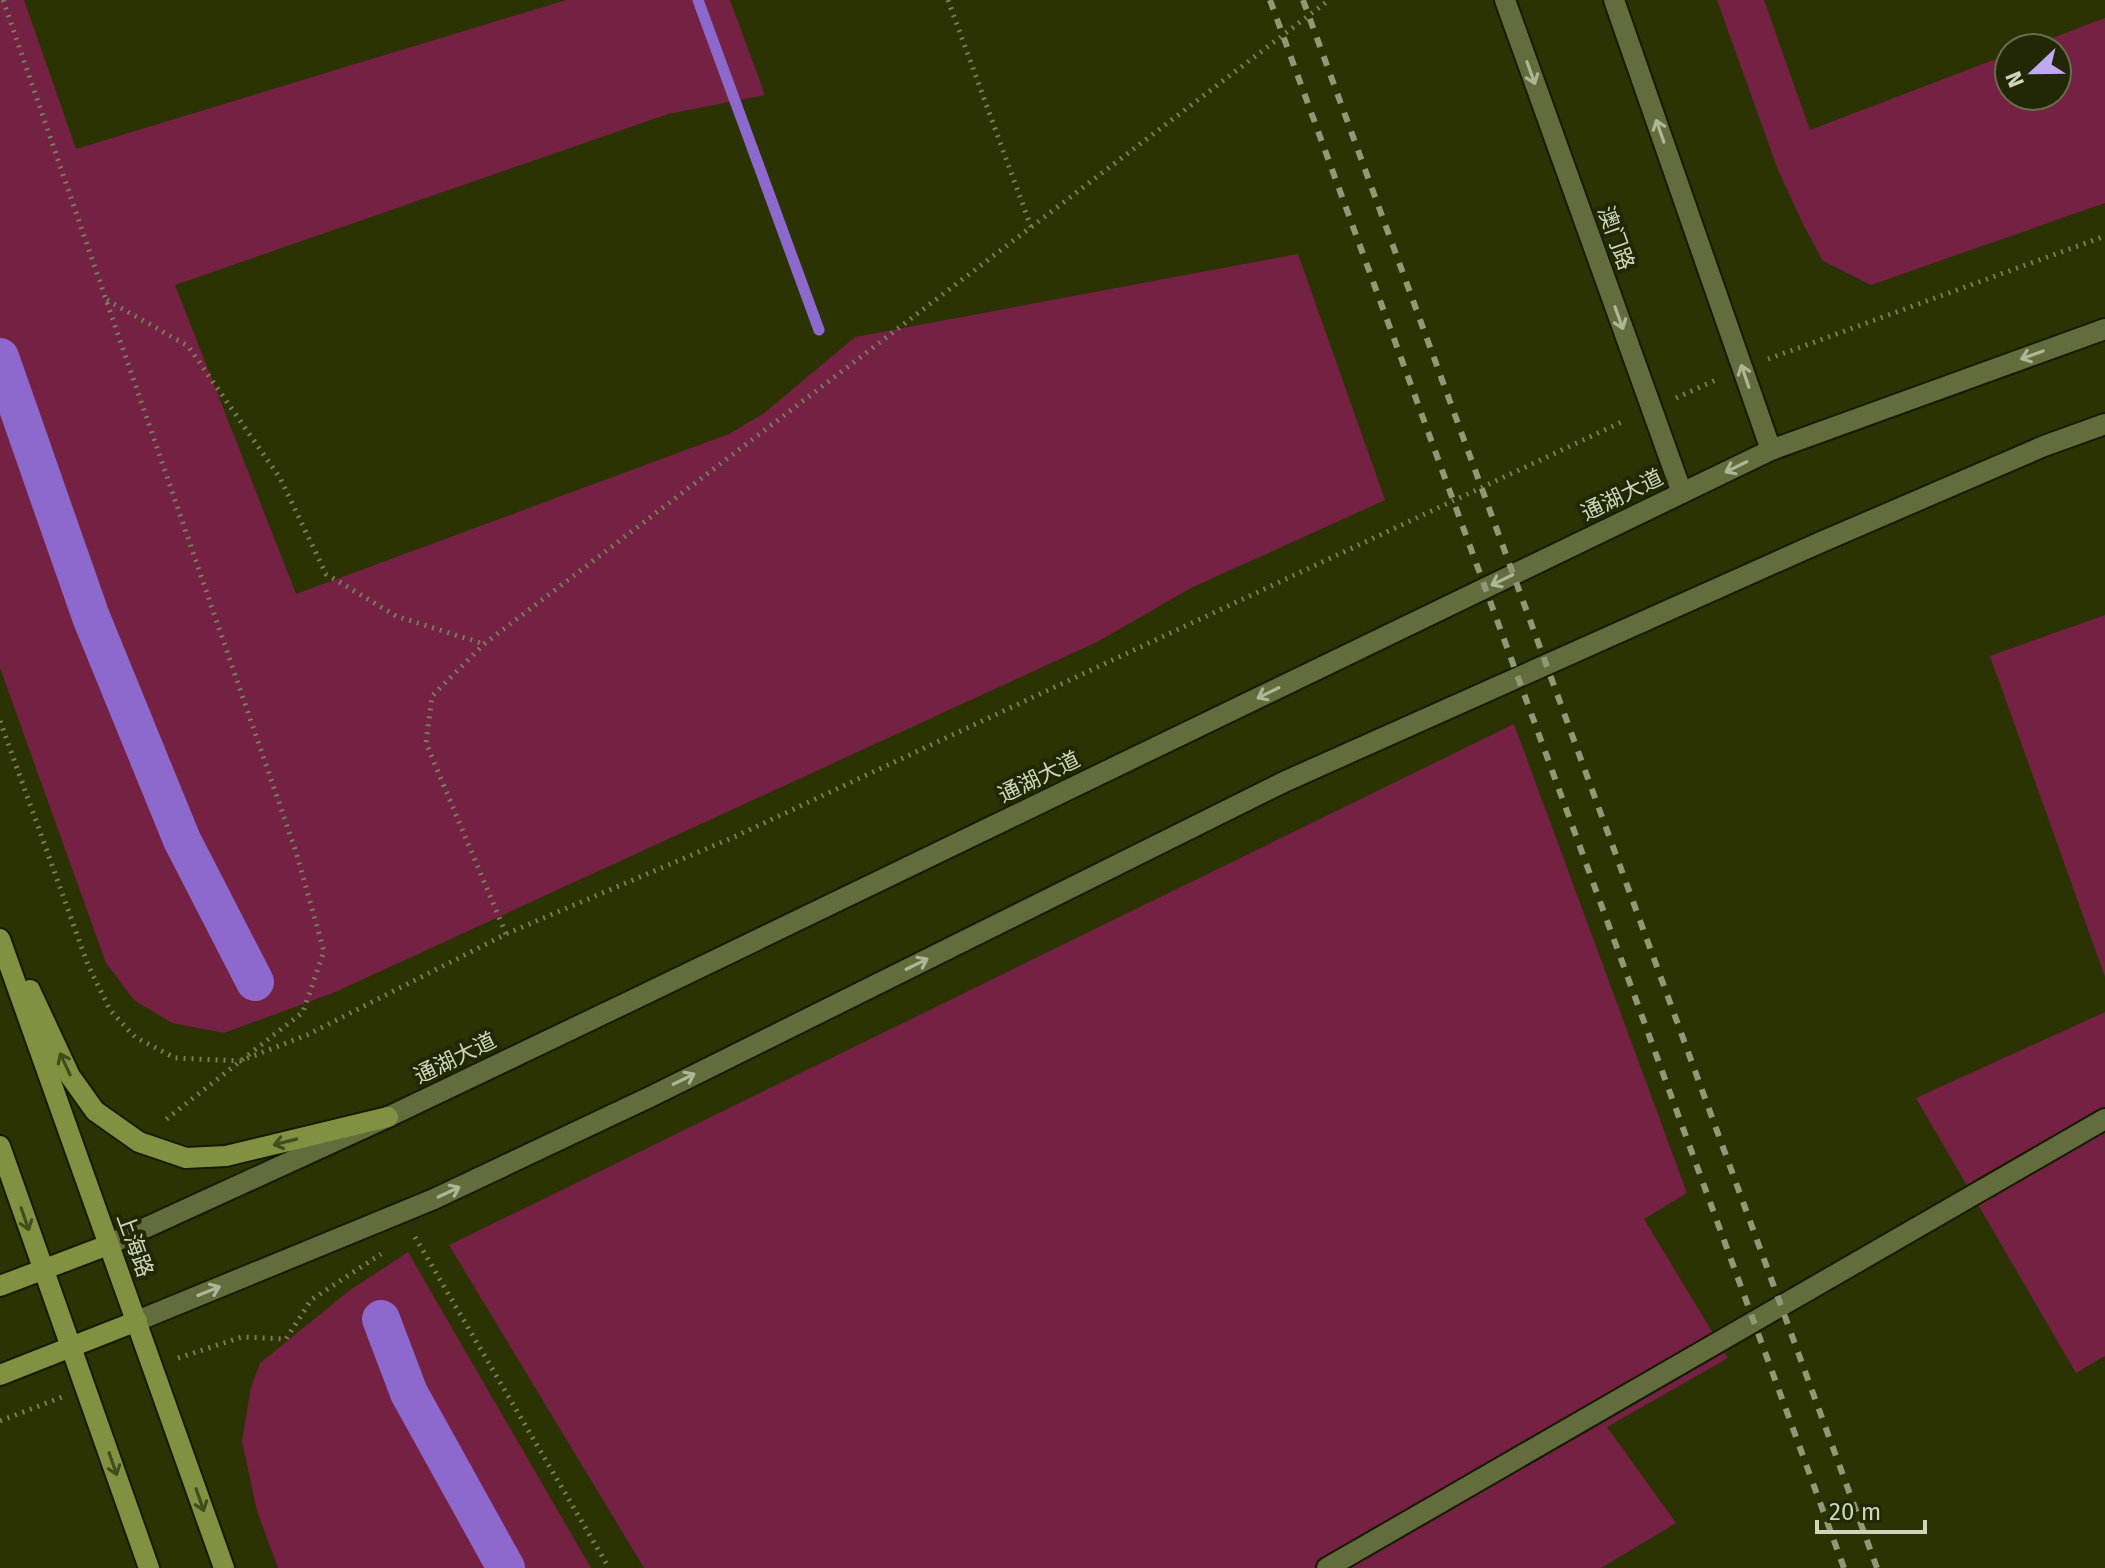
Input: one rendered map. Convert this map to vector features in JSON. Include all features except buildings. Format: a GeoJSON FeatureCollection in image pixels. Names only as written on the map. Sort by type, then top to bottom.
{"type":"FeatureCollection","features":[{"type":"Feature","properties":{"kind":"main road"},"geometry":{"type":"LineString","coordinates":[[0,924],[70,1076],[95,1111],[139,1142],[186,1158],[226,1156],[388,1117]]}},
{"type":"Feature","properties":{"kind":"main road","name":"上海路"},"geometry":{"type":"LineString","coordinates":[[0,939],[224,1568]]}},
{"type":"Feature","properties":{"kind":"main road"},"geometry":{"type":"LineString","coordinates":[[0,1146],[149,1568]]}},
{"type":"Feature","properties":{"kind":"main road","name":"通湖大道"},"geometry":{"type":"LineString","coordinates":[[0,1286],[108,1245]]}},
{"type":"Feature","properties":{"kind":"main road"},"geometry":{"type":"LineString","coordinates":[[0,1375],[137,1321]]}},
{"type":"Feature","properties":{"kind":"street","name":"澳门路"},"geometry":{"type":"LineString","coordinates":[[1505,0],[1682,493]]}},
{"type":"Feature","properties":{"kind":"street"},"geometry":{"type":"LineString","coordinates":[[1614,0],[1771,450]]}},
{"type":"Feature","properties":{"kind":"street","name":"通湖大道"},"geometry":{"type":"LineString","coordinates":[[108,1245],[388,1117],[1771,450],[2105,329]]}},
{"type":"Feature","properties":{"kind":"street"},"geometry":{"type":"LineString","coordinates":[[137,1321],[401,1212],[652,1096],[1286,781],[1861,525],[2044,446],[2105,424]]}},
{"type":"Feature","properties":{"kind":"street"},"geometry":{"type":"LineString","coordinates":[[1327,1568],[2105,1119]]}},
{"type":"Feature","properties":{"kind":"path"},"geometry":{"type":"LineString","coordinates":[[3,0],[296,852],[324,951],[303,1012],[139,1142]]}},
{"type":"Feature","properties":{"kind":"path"},"geometry":{"type":"LineString","coordinates":[[948,0],[1031,227]]}},
{"type":"Feature","properties":{"kind":"path"},"geometry":{"type":"LineString","coordinates":[[506,934],[426,743],[432,696],[484,644],[1329,0]]}},
{"type":"Feature","properties":{"kind":"path"},"geometry":{"type":"LineString","coordinates":[[0,721],[88,965],[110,1010],[135,1037],[175,1058],[240,1061],[307,1035],[506,934],[748,830],[1651,408],[1743,368],[2105,236]]}},
{"type":"Feature","properties":{"kind":"path"},"geometry":{"type":"LineString","coordinates":[[106,300],[188,346],[280,478],[326,574],[396,616],[484,644]]}},
{"type":"Feature","properties":{"kind":"path"},"geometry":{"type":"LineString","coordinates":[[401,1212],[609,1568]]}},
{"type":"Feature","properties":{"kind":"shaded area"},"geometry":{"type":"Polygon","coordinates":[[[0,0],[24,0],[76,149],[566,0],[730,0],[765,95],[668,114],[175,285],[296,594],[729,434],[763,414],[855,337],[1298,254],[1385,500],[1191,588],[1097,642],[333,993],[224,1033],[172,1023],[134,1000],[106,963],[0,668],[0,0]]]}},
{"type":"Feature","properties":{"kind":"shaded area"},"geometry":{"type":"Polygon","coordinates":[[[1717,0],[1764,0],[1810,130],[1993,60],[1993,112],[2073,112],[2073,32],[2068,32],[2105,18],[2105,203],[1871,285],[1823,261],[1778,170],[1717,0]]]}},
{"type":"Feature","properties":{"kind":"shaded area"},"geometry":{"type":"Polygon","coordinates":[[[2105,615],[2105,977],[1990,656],[2105,615]]]}},
{"type":"Feature","properties":{"kind":"shaded area"},"geometry":{"type":"Polygon","coordinates":[[[1514,724],[1687,1193],[1644,1219],[1728,1358],[1607,1427],[1676,1523],[1601,1568],[644,1568],[449,1245],[1514,724]]]}},
{"type":"Feature","properties":{"kind":"shaded area"},"geometry":{"type":"Polygon","coordinates":[[[2105,1012],[2105,1356],[2076,1373],[1916,1098],[2105,1012]]]}},
{"type":"Feature","properties":{"kind":"shaded area"},"geometry":{"type":"Polygon","coordinates":[[[408,1252],[591,1568],[278,1568],[257,1511],[242,1441],[251,1387],[260,1363],[350,1290],[408,1252]]]}},
{"type":"Feature","properties":{"kind":"waterway"},"geometry":{"type":"LineString","coordinates":[[698,0],[819,330]]}},
{"type":"Feature","properties":{"kind":"waterway"},"geometry":{"type":"LineString","coordinates":[[0,357],[91,617],[182,840],[255,982]]}},
{"type":"Feature","properties":{"kind":"waterway"},"geometry":{"type":"LineString","coordinates":[[381,1319],[409,1393],[506,1568]]}},
{"type":"Feature","properties":{"kind":"railway"},"geometry":{"type":"LineString","coordinates":[[1270,0],[1844,1568]]}},
{"type":"Feature","properties":{"kind":"railway"},"geometry":{"type":"LineString","coordinates":[[1303,0],[1877,1568]]}}]}
